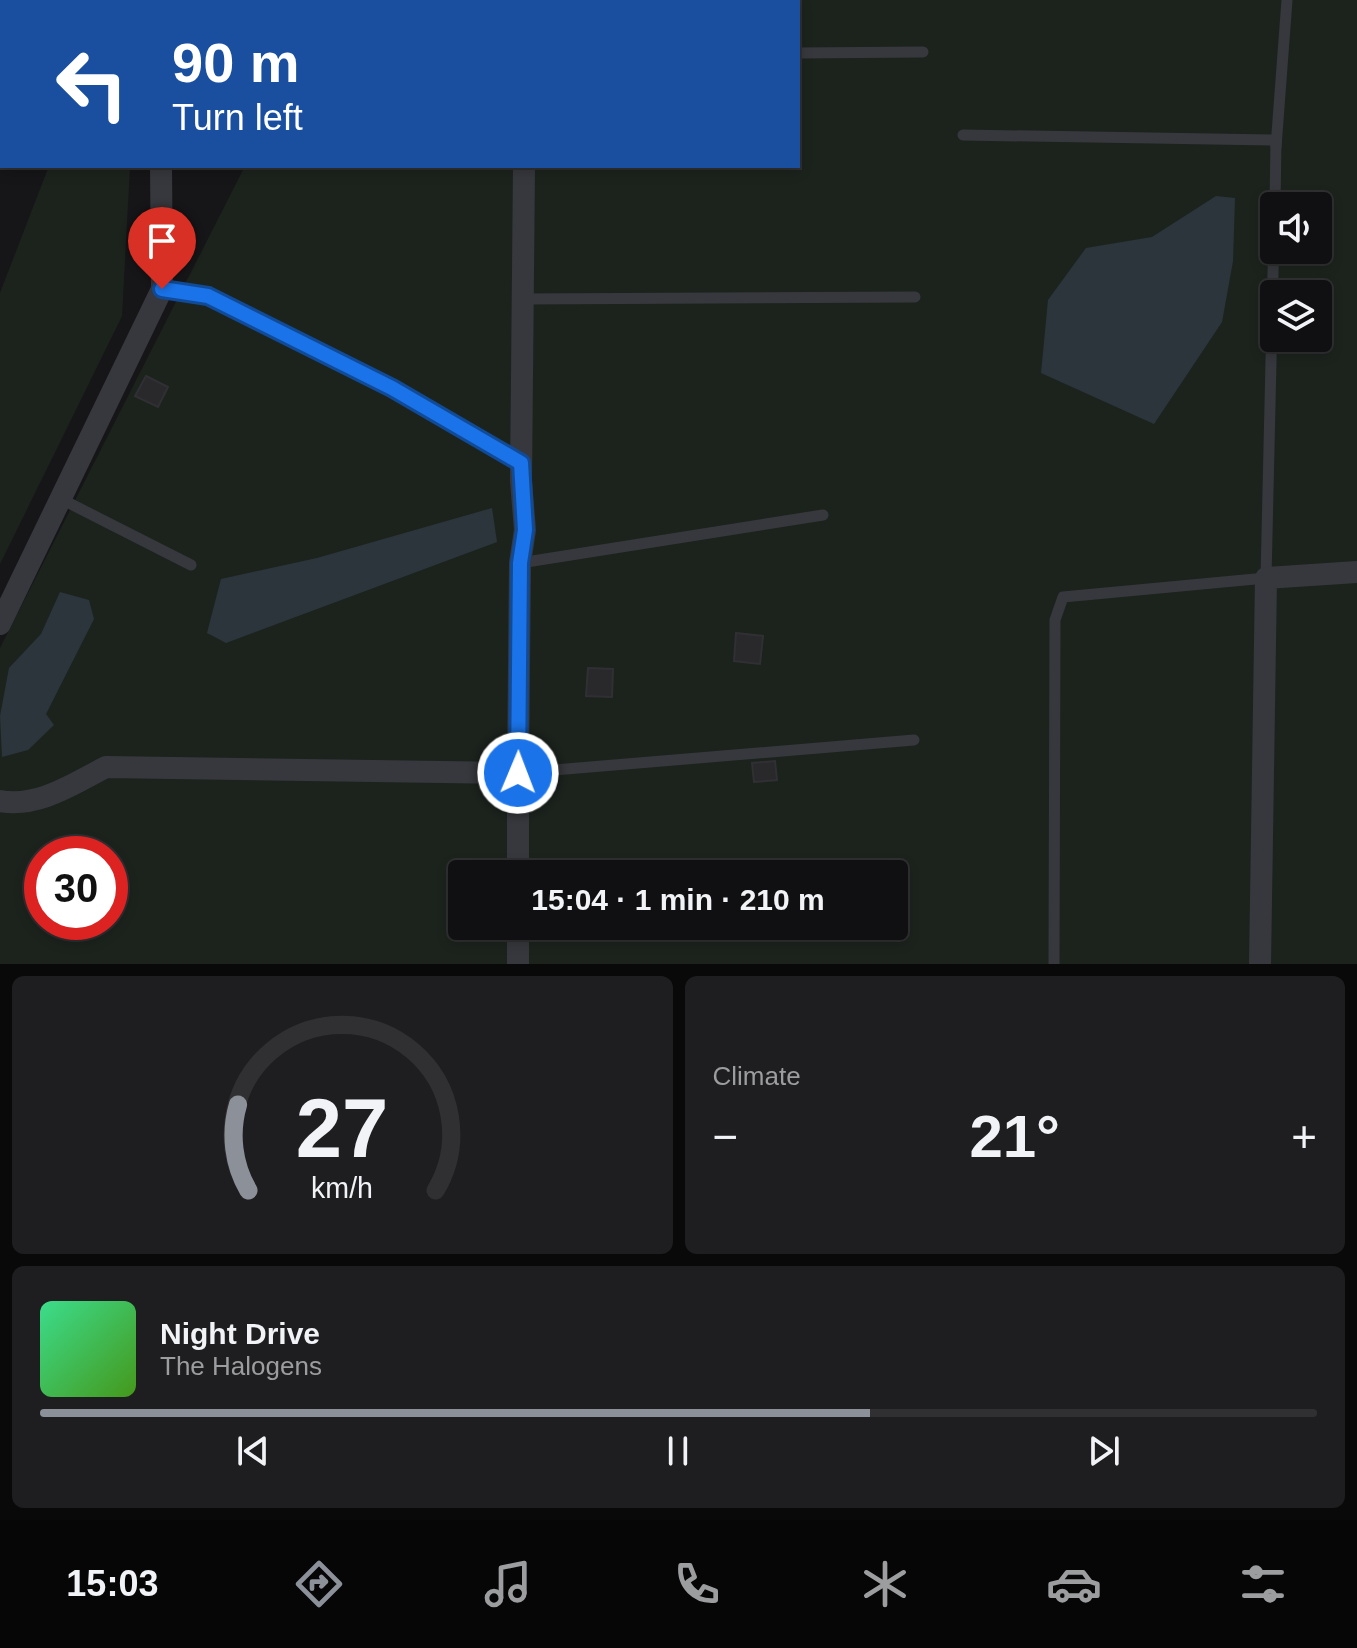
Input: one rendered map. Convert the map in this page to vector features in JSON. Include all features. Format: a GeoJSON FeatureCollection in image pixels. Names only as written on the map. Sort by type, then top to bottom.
{"type":"FeatureCollection","features":[{"type":"Feature","properties":{"kind":"street"},"geometry":{"type":"LineString","coordinates":[[0,624],[162,289],[161,168]]}},
{"type":"Feature","properties":{"kind":"street"},"geometry":{"type":"LineString","coordinates":[[518,860],[520,563],[525,530],[521,463],[524,168]]}},
{"type":"Feature","properties":{"kind":"street"},"geometry":{"type":"LineString","coordinates":[[1260,964],[1266,578],[1357,572]]}},
{"type":"Feature","properties":{"kind":"street"},"geometry":{"type":"LineString","coordinates":[[0,801],[19,804],[54,794],[106,767],[518,773]]}},
{"type":"Feature","properties":{"kind":"street"},"geometry":{"type":"LineString","coordinates":[[518,940],[518,964]]}},
{"type":"Feature","properties":{"kind":"lane"},"geometry":{"type":"LineString","coordinates":[[1276,151],[1287,0]]}},
{"type":"Feature","properties":{"kind":"lane"},"geometry":{"type":"LineString","coordinates":[[800,53],[923,52]]}},
{"type":"Feature","properties":{"kind":"lane"},"geometry":{"type":"LineString","coordinates":[[963,135],[1276,140],[1275,192]]}},
{"type":"Feature","properties":{"kind":"lane"},"geometry":{"type":"LineString","coordinates":[[1054,964],[1055,620],[1063,597],[1266,578],[1273,264]]}},
{"type":"Feature","properties":{"kind":"lane"},"geometry":{"type":"LineString","coordinates":[[162,289],[208,296],[392,388],[521,463]]}},
{"type":"Feature","properties":{"kind":"lane"},"geometry":{"type":"LineString","coordinates":[[523,299],[915,297]]}},
{"type":"Feature","properties":{"kind":"lane"},"geometry":{"type":"LineString","coordinates":[[61,499],[191,565]]}},
{"type":"Feature","properties":{"kind":"lane"},"geometry":{"type":"LineString","coordinates":[[520,563],[823,515]]}},
{"type":"Feature","properties":{"kind":"lane"},"geometry":{"type":"LineString","coordinates":[[518,773],[914,740]]}},
{"type":"Feature","properties":{"kind":"shaded area"},"geometry":{"type":"Polygon","coordinates":[[[800,0],[1357,0],[1357,964],[0,964],[0,648],[244,168],[800,168],[800,0]]]}},
{"type":"Feature","properties":{"kind":"shaded area"},"geometry":{"type":"Polygon","coordinates":[[[48,168],[130,168],[122,316],[0,564],[0,293],[48,168]]]}},
{"type":"Feature","properties":{"kind":"shaded area"},"geometry":{"type":"Polygon","coordinates":[[[1216,196],[1235,198],[1233,261],[1222,322],[1154,424],[1041,373],[1048,300],[1086,248],[1152,237],[1216,196]]]}},
{"type":"Feature","properties":{"kind":"shaded area"},"geometry":{"type":"Polygon","coordinates":[[[492,508],[497,542],[226,643],[207,633],[221,579],[317,558],[492,508]]]}},
{"type":"Feature","properties":{"kind":"shaded area"},"geometry":{"type":"Polygon","coordinates":[[[60,592],[89,600],[94,619],[46,714],[54,725],[28,750],[2,757],[0,716],[9,668],[41,634],[60,592]]]}},
{"type":"Feature","properties":{"kind":"building"},"geometry":{"type":"Polygon","coordinates":[[[146,376],[168,387],[158,407],[135,396],[146,376]]]}},
{"type":"Feature","properties":{"kind":"building"},"geometry":{"type":"Polygon","coordinates":[[[736,633],[763,636],[760,664],[734,661],[736,633]]]}},
{"type":"Feature","properties":{"kind":"building"},"geometry":{"type":"Polygon","coordinates":[[[588,668],[613,669],[612,697],[586,696],[588,668]]]}},
{"type":"Feature","properties":{"kind":"building"},"geometry":{"type":"Polygon","coordinates":[[[775,761],[777,780],[754,782],[752,763],[775,761]]]}},
{"type":"Feature","properties":{"kind":"route"},"geometry":{"type":"LineString","coordinates":[[162,289],[208,296],[392,388],[521,463],[525,530],[520,563],[518,773]]}}]}
